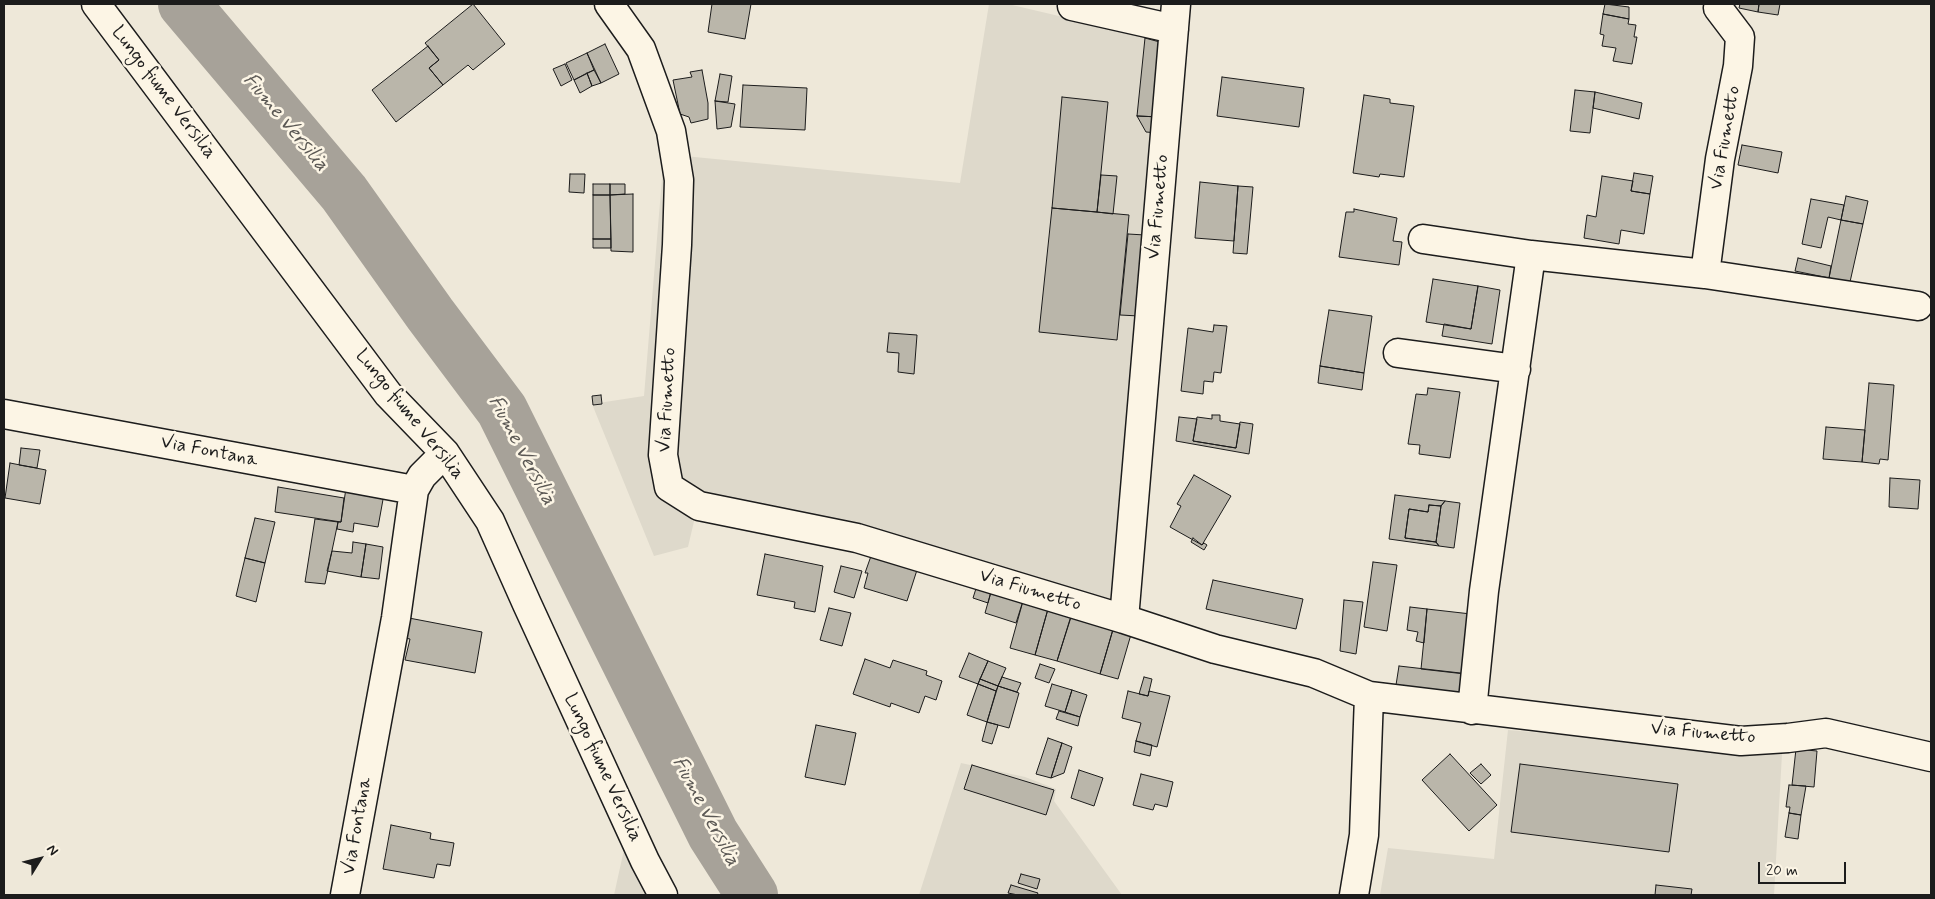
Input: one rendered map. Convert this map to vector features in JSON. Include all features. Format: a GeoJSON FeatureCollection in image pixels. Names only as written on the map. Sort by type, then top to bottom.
{"type":"FeatureCollection","features":[{"type":"Feature","properties":{"kind":"street","name":"Lungo fiume Versilia"},"geometry":{"type":"LineString","coordinates":[[96,4],[388,394],[445,454],[490,521],[645,861],[664,895]]}},
{"type":"Feature","properties":{"kind":"street","name":"Via Fiumetto"},"geometry":{"type":"LineString","coordinates":[[609,4],[641,49],[671,131],[679,180],[677,245],[663,454],[669,487],[699,506],[857,538],[1124,619],[1215,649],[1314,674],[1369,696],[1472,710],[1741,741],[1826,733],[1931,757]]}},
{"type":"Feature","properties":{"kind":"street"},"geometry":{"type":"LineString","coordinates":[[1072,6],[1175,16]]}},
{"type":"Feature","properties":{"kind":"street","name":"Via Fiumetto"},"geometry":{"type":"LineString","coordinates":[[1705,274],[1720,159],[1738,66],[1740,37],[1718,8]]}},
{"type":"Feature","properties":{"kind":"street","name":"Via Fiumetto"},"geometry":{"type":"LineString","coordinates":[[1124,619],[1175,16]]}},
{"type":"Feature","properties":{"kind":"street"},"geometry":{"type":"LineString","coordinates":[[1423,239],[1531,255],[1705,274],[1918,306]]}},
{"type":"Feature","properties":{"kind":"street"},"geometry":{"type":"LineString","coordinates":[[1472,710],[1484,591],[1531,255]]}},
{"type":"Feature","properties":{"kind":"street"},"geometry":{"type":"LineString","coordinates":[[1398,352],[1516,369]]}},
{"type":"Feature","properties":{"kind":"street","name":"Via Fontana"},"geometry":{"type":"LineString","coordinates":[[4,414],[414,490]]}},
{"type":"Feature","properties":{"kind":"street","name":"Via Fontana"},"geometry":{"type":"LineString","coordinates":[[345,895],[396,618],[414,490],[422,476],[445,454]]}},
{"type":"Feature","properties":{"kind":"street"},"geometry":{"type":"LineString","coordinates":[[1354,895],[1364,834],[1369,696]]}},
{"type":"Feature","properties":{"kind":"shaded area"},"geometry":{"type":"Polygon","coordinates":[[[989,4],[1008,4],[1169,42],[1118,609],[699,500],[688,547],[654,556],[592,404],[644,396],[664,154],[960,183],[989,4]]]}},
{"type":"Feature","properties":{"kind":"shaded area"},"geometry":{"type":"Polygon","coordinates":[[[1508,730],[1782,754],[1774,895],[1380,895],[1388,848],[1494,859],[1508,730]]]}},
{"type":"Feature","properties":{"kind":"shaded area"},"geometry":{"type":"Polygon","coordinates":[[[961,763],[1025,777],[1056,789],[1054,801],[1122,895],[919,895],[961,763]]]}},
{"type":"Feature","properties":{"kind":"shaded area"},"geometry":{"type":"Polygon","coordinates":[[[625,845],[650,895],[614,895],[625,845]]]}},
{"type":"Feature","properties":{"kind":"building"},"geometry":{"type":"Polygon","coordinates":[[[473,4],[505,44],[473,70],[468,65],[443,85],[429,68],[439,60],[425,43],[473,4]]]}},
{"type":"Feature","properties":{"kind":"building"},"geometry":{"type":"Polygon","coordinates":[[[712,4],[751,4],[745,39],[708,32],[712,4]]]}},
{"type":"Feature","properties":{"kind":"building"},"geometry":{"type":"Polygon","coordinates":[[[1605,4],[1629,7],[1629,19],[1603,14],[1605,4]]]}},
{"type":"Feature","properties":{"kind":"building"},"geometry":{"type":"Polygon","coordinates":[[[1740,4],[1759,4],[1758,12],[1739,8],[1740,4]]]}},
{"type":"Feature","properties":{"kind":"building"},"geometry":{"type":"Polygon","coordinates":[[[1759,4],[1780,4],[1778,15],[1758,12],[1759,4]]]}},
{"type":"Feature","properties":{"kind":"building"},"geometry":{"type":"Polygon","coordinates":[[[1603,14],[1629,19],[1628,24],[1636,25],[1634,37],[1637,37],[1632,64],[1613,61],[1616,48],[1602,46],[1604,35],[1600,34],[1603,14]]]}},
{"type":"Feature","properties":{"kind":"building"},"geometry":{"type":"Polygon","coordinates":[[[1145,38],[1167,44],[1160,117],[1137,116],[1145,38]]]}},
{"type":"Feature","properties":{"kind":"building"},"geometry":{"type":"Polygon","coordinates":[[[605,44],[619,74],[601,83],[587,53],[605,44]]]}},
{"type":"Feature","properties":{"kind":"building"},"geometry":{"type":"Polygon","coordinates":[[[428,46],[439,60],[429,68],[443,85],[396,122],[372,90],[428,46]]]}},
{"type":"Feature","properties":{"kind":"building"},"geometry":{"type":"Polygon","coordinates":[[[587,53],[594,70],[574,80],[566,63],[587,53]]]}},
{"type":"Feature","properties":{"kind":"building"},"geometry":{"type":"Polygon","coordinates":[[[565,64],[572,80],[561,86],[553,69],[565,64]]]}},
{"type":"Feature","properties":{"kind":"building"},"geometry":{"type":"Polygon","coordinates":[[[594,70],[601,83],[592,86],[587,73],[594,70]]]}},
{"type":"Feature","properties":{"kind":"building"},"geometry":{"type":"Polygon","coordinates":[[[702,70],[708,103],[708,119],[691,123],[689,117],[680,114],[673,80],[692,77],[690,72],[702,70]]]}},
{"type":"Feature","properties":{"kind":"building"},"geometry":{"type":"Polygon","coordinates":[[[587,73],[592,86],[580,93],[574,80],[587,73]]]}},
{"type":"Feature","properties":{"kind":"building"},"geometry":{"type":"Polygon","coordinates":[[[720,74],[732,76],[728,102],[715,101],[720,74]]]}},
{"type":"Feature","properties":{"kind":"building"},"geometry":{"type":"Polygon","coordinates":[[[1222,77],[1304,88],[1299,127],[1217,116],[1222,77]]]}},
{"type":"Feature","properties":{"kind":"building"},"geometry":{"type":"Polygon","coordinates":[[[743,85],[807,88],[805,130],[740,127],[743,85]]]}},
{"type":"Feature","properties":{"kind":"building"},"geometry":{"type":"Polygon","coordinates":[[[1575,90],[1595,92],[1590,133],[1570,131],[1575,90]]]}},
{"type":"Feature","properties":{"kind":"building"},"geometry":{"type":"Polygon","coordinates":[[[1595,92],[1642,103],[1639,119],[1593,108],[1595,92]]]}},
{"type":"Feature","properties":{"kind":"building"},"geometry":{"type":"Polygon","coordinates":[[[1364,95],[1390,99],[1390,103],[1414,106],[1404,177],[1380,174],[1379,177],[1353,173],[1364,95]]]}},
{"type":"Feature","properties":{"kind":"building"},"geometry":{"type":"Polygon","coordinates":[[[1062,97],[1108,102],[1097,212],[1052,208],[1062,97]]]}},
{"type":"Feature","properties":{"kind":"building"},"geometry":{"type":"Polygon","coordinates":[[[715,101],[735,104],[731,127],[717,129],[715,101]]]}},
{"type":"Feature","properties":{"kind":"building"},"geometry":{"type":"Polygon","coordinates":[[[1137,116],[1160,117],[1159,133],[1146,132],[1137,116]]]}},
{"type":"Feature","properties":{"kind":"building"},"geometry":{"type":"Polygon","coordinates":[[[1742,145],[1782,152],[1778,173],[1738,165],[1742,145]]]}},
{"type":"Feature","properties":{"kind":"building"},"geometry":{"type":"Polygon","coordinates":[[[1634,173],[1653,176],[1650,194],[1631,191],[1634,173]]]}},
{"type":"Feature","properties":{"kind":"building"},"geometry":{"type":"Polygon","coordinates":[[[570,174],[585,174],[584,193],[569,192],[570,174]]]}},
{"type":"Feature","properties":{"kind":"building"},"geometry":{"type":"Polygon","coordinates":[[[1101,175],[1117,176],[1113,214],[1097,212],[1101,175]]]}},
{"type":"Feature","properties":{"kind":"building"},"geometry":{"type":"Polygon","coordinates":[[[1602,176],[1633,181],[1631,191],[1650,194],[1644,234],[1621,230],[1619,244],[1584,238],[1587,215],[1596,217],[1602,176]]]}},
{"type":"Feature","properties":{"kind":"building"},"geometry":{"type":"Polygon","coordinates":[[[1200,182],[1238,186],[1234,241],[1195,238],[1200,182]]]}},
{"type":"Feature","properties":{"kind":"building"},"geometry":{"type":"Polygon","coordinates":[[[593,184],[610,184],[610,195],[593,195],[593,184]]]}},
{"type":"Feature","properties":{"kind":"building"},"geometry":{"type":"Polygon","coordinates":[[[610,184],[625,184],[625,194],[610,195],[610,184]]]}},
{"type":"Feature","properties":{"kind":"building"},"geometry":{"type":"Polygon","coordinates":[[[1238,186],[1253,187],[1247,254],[1233,253],[1238,186]]]}},
{"type":"Feature","properties":{"kind":"building"},"geometry":{"type":"Polygon","coordinates":[[[633,194],[633,252],[611,251],[610,195],[633,194]]]}},
{"type":"Feature","properties":{"kind":"building"},"geometry":{"type":"Polygon","coordinates":[[[593,195],[610,195],[611,239],[593,239],[593,195]]]}},
{"type":"Feature","properties":{"kind":"building"},"geometry":{"type":"Polygon","coordinates":[[[1846,196],[1868,201],[1863,224],[1841,220],[1846,196]]]}},
{"type":"Feature","properties":{"kind":"building"},"geometry":{"type":"Polygon","coordinates":[[[1811,199],[1844,205],[1841,220],[1828,217],[1821,248],[1802,244],[1811,199]]]}},
{"type":"Feature","properties":{"kind":"building"},"geometry":{"type":"Polygon","coordinates":[[[1052,208],[1129,215],[1117,340],[1039,332],[1052,208]]]}},
{"type":"Feature","properties":{"kind":"building"},"geometry":{"type":"Polygon","coordinates":[[[1354,209],[1397,218],[1393,241],[1402,242],[1399,265],[1339,257],[1346,212],[1354,212],[1354,209]]]}},
{"type":"Feature","properties":{"kind":"building"},"geometry":{"type":"Polygon","coordinates":[[[1841,220],[1863,224],[1850,282],[1829,278],[1841,220]]]}},
{"type":"Feature","properties":{"kind":"building"},"geometry":{"type":"Polygon","coordinates":[[[1128,234],[1145,235],[1139,316],[1120,315],[1128,234]]]}},
{"type":"Feature","properties":{"kind":"building"},"geometry":{"type":"Polygon","coordinates":[[[593,239],[611,239],[611,248],[593,248],[593,239]]]}},
{"type":"Feature","properties":{"kind":"building"},"geometry":{"type":"Polygon","coordinates":[[[1798,258],[1831,266],[1829,278],[1795,271],[1798,258]]]}},
{"type":"Feature","properties":{"kind":"building"},"geometry":{"type":"Polygon","coordinates":[[[1433,279],[1478,286],[1471,329],[1426,322],[1433,279]]]}},
{"type":"Feature","properties":{"kind":"building"},"geometry":{"type":"Polygon","coordinates":[[[1478,286],[1500,290],[1492,344],[1442,336],[1444,324],[1471,329],[1478,286]]]}},
{"type":"Feature","properties":{"kind":"building"},"geometry":{"type":"Polygon","coordinates":[[[1329,310],[1372,316],[1364,373],[1320,366],[1329,310]]]}},
{"type":"Feature","properties":{"kind":"building"},"geometry":{"type":"Polygon","coordinates":[[[1214,325],[1227,326],[1221,373],[1214,372],[1213,382],[1204,381],[1203,394],[1181,391],[1188,328],[1213,332],[1214,325]]]}},
{"type":"Feature","properties":{"kind":"building"},"geometry":{"type":"Polygon","coordinates":[[[889,333],[917,335],[914,374],[898,372],[899,353],[887,352],[889,333]]]}},
{"type":"Feature","properties":{"kind":"building"},"geometry":{"type":"Polygon","coordinates":[[[1320,366],[1364,373],[1362,390],[1318,383],[1320,366]]]}},
{"type":"Feature","properties":{"kind":"building"},"geometry":{"type":"Polygon","coordinates":[[[1869,383],[1894,385],[1888,460],[1880,459],[1879,464],[1862,462],[1869,383]]]}},
{"type":"Feature","properties":{"kind":"building"},"geometry":{"type":"Polygon","coordinates":[[[1428,388],[1460,392],[1450,458],[1419,454],[1420,445],[1408,444],[1416,394],[1427,395],[1428,388]]]}},
{"type":"Feature","properties":{"kind":"building"},"geometry":{"type":"Polygon","coordinates":[[[601,395],[602,404],[593,405],[592,396],[601,395]]]}},
{"type":"Feature","properties":{"kind":"building"},"geometry":{"type":"Polygon","coordinates":[[[1212,415],[1220,415],[1220,421],[1240,424],[1236,448],[1193,441],[1197,417],[1212,419],[1212,415]]]}},
{"type":"Feature","properties":{"kind":"building"},"geometry":{"type":"Polygon","coordinates":[[[1179,417],[1197,419],[1193,441],[1236,448],[1240,422],[1253,424],[1249,454],[1176,441],[1179,417]]]}},
{"type":"Feature","properties":{"kind":"building"},"geometry":{"type":"Polygon","coordinates":[[[1826,427],[1865,430],[1862,462],[1823,459],[1826,427]]]}},
{"type":"Feature","properties":{"kind":"building"},"geometry":{"type":"Polygon","coordinates":[[[21,448],[40,450],[37,468],[19,465],[21,448]]]}},
{"type":"Feature","properties":{"kind":"building"},"geometry":{"type":"Polygon","coordinates":[[[10,463],[46,470],[40,504],[5,498],[10,463]]]}},
{"type":"Feature","properties":{"kind":"building"},"geometry":{"type":"Polygon","coordinates":[[[1194,475],[1231,496],[1202,545],[1170,527],[1181,506],[1177,504],[1194,475]]]}},
{"type":"Feature","properties":{"kind":"building"},"geometry":{"type":"Polygon","coordinates":[[[1890,478],[1920,480],[1918,509],[1889,507],[1890,478]]]}},
{"type":"Feature","properties":{"kind":"building"},"geometry":{"type":"Polygon","coordinates":[[[278,487],[344,498],[341,522],[275,512],[278,487]]]}},
{"type":"Feature","properties":{"kind":"building"},"geometry":{"type":"Polygon","coordinates":[[[346,488],[384,494],[378,527],[354,523],[353,532],[337,529],[338,522],[341,522],[346,488]]]}},
{"type":"Feature","properties":{"kind":"building"},"geometry":{"type":"Polygon","coordinates":[[[1395,495],[1445,501],[1441,506],[1429,505],[1428,512],[1409,509],[1405,538],[1436,542],[1439,546],[1389,539],[1395,495]]]}},
{"type":"Feature","properties":{"kind":"building"},"geometry":{"type":"Polygon","coordinates":[[[1445,501],[1460,503],[1454,548],[1439,546],[1436,542],[1441,506],[1445,501]]]}},
{"type":"Feature","properties":{"kind":"building"},"geometry":{"type":"Polygon","coordinates":[[[1429,505],[1441,506],[1436,542],[1405,538],[1409,509],[1428,512],[1429,505]]]}},
{"type":"Feature","properties":{"kind":"building"},"geometry":{"type":"Polygon","coordinates":[[[255,518],[275,522],[265,563],[245,558],[255,518]]]}},
{"type":"Feature","properties":{"kind":"building"},"geometry":{"type":"Polygon","coordinates":[[[315,519],[338,522],[325,584],[305,582],[315,519]]]}},
{"type":"Feature","properties":{"kind":"building"},"geometry":{"type":"Polygon","coordinates":[[[1193,538],[1202,545],[1204,543],[1207,545],[1204,550],[1191,542],[1193,538]]]}},
{"type":"Feature","properties":{"kind":"building"},"geometry":{"type":"Polygon","coordinates":[[[353,542],[366,544],[361,577],[327,571],[332,551],[352,553],[353,542]]]}},
{"type":"Feature","properties":{"kind":"building"},"geometry":{"type":"Polygon","coordinates":[[[366,544],[383,547],[379,579],[361,577],[366,544]]]}},
{"type":"Feature","properties":{"kind":"building"},"geometry":{"type":"Polygon","coordinates":[[[765,554],[823,566],[815,612],[794,608],[795,602],[757,595],[765,554]]]}},
{"type":"Feature","properties":{"kind":"building"},"geometry":{"type":"Polygon","coordinates":[[[871,556],[917,570],[907,601],[864,588],[868,573],[865,573],[871,556]]]}},
{"type":"Feature","properties":{"kind":"building"},"geometry":{"type":"Polygon","coordinates":[[[245,558],[265,563],[256,602],[236,596],[245,558]]]}},
{"type":"Feature","properties":{"kind":"building"},"geometry":{"type":"Polygon","coordinates":[[[1373,562],[1397,565],[1387,631],[1364,627],[1373,562]]]}},
{"type":"Feature","properties":{"kind":"building"},"geometry":{"type":"Polygon","coordinates":[[[841,566],[862,571],[854,598],[834,592],[841,566]]]}},
{"type":"Feature","properties":{"kind":"building"},"geometry":{"type":"Polygon","coordinates":[[[979,579],[993,584],[988,603],[973,598],[979,579]]]}},
{"type":"Feature","properties":{"kind":"building"},"geometry":{"type":"Polygon","coordinates":[[[1213,580],[1303,599],[1296,629],[1206,609],[1213,580]]]}},
{"type":"Feature","properties":{"kind":"building"},"geometry":{"type":"Polygon","coordinates":[[[991,592],[1023,601],[1016,623],[985,613],[991,592]]]}},
{"type":"Feature","properties":{"kind":"building"},"geometry":{"type":"Polygon","coordinates":[[[1344,600],[1363,602],[1356,654],[1340,651],[1344,600]]]}},
{"type":"Feature","properties":{"kind":"building"},"geometry":{"type":"Polygon","coordinates":[[[1023,601],[1048,609],[1035,655],[1010,648],[1023,601]]]}},
{"type":"Feature","properties":{"kind":"building"},"geometry":{"type":"Polygon","coordinates":[[[1410,607],[1427,609],[1424,643],[1416,641],[1418,632],[1407,630],[1410,607]]]}},
{"type":"Feature","properties":{"kind":"building"},"geometry":{"type":"Polygon","coordinates":[[[829,608],[851,613],[842,646],[820,640],[829,608]]]}},
{"type":"Feature","properties":{"kind":"building"},"geometry":{"type":"Polygon","coordinates":[[[1048,609],[1071,616],[1057,661],[1035,655],[1048,609]]]}},
{"type":"Feature","properties":{"kind":"building"},"geometry":{"type":"Polygon","coordinates":[[[1427,609],[1471,614],[1465,674],[1421,669],[1427,609]]]}},
{"type":"Feature","properties":{"kind":"building"},"geometry":{"type":"Polygon","coordinates":[[[1072,614],[1114,626],[1100,674],[1057,661],[1072,614]]]}},
{"type":"Feature","properties":{"kind":"building"},"geometry":{"type":"Polygon","coordinates":[[[409,618],[482,632],[475,673],[405,660],[410,639],[405,638],[409,618]]]}},
{"type":"Feature","properties":{"kind":"building"},"geometry":{"type":"Polygon","coordinates":[[[1114,626],[1132,631],[1118,679],[1100,674],[1114,626]]]}},
{"type":"Feature","properties":{"kind":"building"},"geometry":{"type":"Polygon","coordinates":[[[969,653],[988,661],[978,684],[959,677],[969,653]]]}},
{"type":"Feature","properties":{"kind":"building"},"geometry":{"type":"Polygon","coordinates":[[[865,659],[890,668],[893,660],[927,671],[926,675],[942,681],[936,700],[925,696],[919,713],[891,703],[890,707],[853,694],[865,659]]]}},
{"type":"Feature","properties":{"kind":"building"},"geometry":{"type":"Polygon","coordinates":[[[988,661],[1006,668],[998,686],[980,679],[988,661]]]}},
{"type":"Feature","properties":{"kind":"building"},"geometry":{"type":"Polygon","coordinates":[[[1040,664],[1055,669],[1049,683],[1035,678],[1040,664]]]}},
{"type":"Feature","properties":{"kind":"building"},"geometry":{"type":"Polygon","coordinates":[[[1399,666],[1469,674],[1465,696],[1396,685],[1399,666]]]}},
{"type":"Feature","properties":{"kind":"building"},"geometry":{"type":"Polygon","coordinates":[[[1002,677],[1021,683],[1017,692],[998,686],[1002,677]]]}},
{"type":"Feature","properties":{"kind":"building"},"geometry":{"type":"Polygon","coordinates":[[[1144,677],[1152,679],[1148,696],[1139,694],[1144,677]]]}},
{"type":"Feature","properties":{"kind":"building"},"geometry":{"type":"Polygon","coordinates":[[[980,679],[998,686],[996,691],[978,684],[980,679]]]}},
{"type":"Feature","properties":{"kind":"building"},"geometry":{"type":"Polygon","coordinates":[[[978,684],[996,691],[987,722],[967,715],[978,684]]]}},
{"type":"Feature","properties":{"kind":"building"},"geometry":{"type":"Polygon","coordinates":[[[1052,684],[1072,690],[1065,712],[1045,706],[1052,684]]]}},
{"type":"Feature","properties":{"kind":"building"},"geometry":{"type":"Polygon","coordinates":[[[998,686],[1019,693],[1009,728],[987,722],[998,686]]]}},
{"type":"Feature","properties":{"kind":"building"},"geometry":{"type":"Polygon","coordinates":[[[1072,690],[1087,695],[1080,717],[1065,712],[1072,690]]]}},
{"type":"Feature","properties":{"kind":"building"},"geometry":{"type":"Polygon","coordinates":[[[1128,691],[1148,696],[1149,691],[1170,696],[1157,747],[1136,741],[1141,723],[1122,718],[1128,691]]]}},
{"type":"Feature","properties":{"kind":"building"},"geometry":{"type":"Polygon","coordinates":[[[1059,711],[1080,717],[1078,726],[1056,719],[1059,711]]]}},
{"type":"Feature","properties":{"kind":"building"},"geometry":{"type":"Polygon","coordinates":[[[987,722],[998,725],[992,744],[982,741],[987,722]]]}},
{"type":"Feature","properties":{"kind":"building"},"geometry":{"type":"Polygon","coordinates":[[[816,725],[856,733],[845,785],[805,777],[816,725]]]}},
{"type":"Feature","properties":{"kind":"building"},"geometry":{"type":"Polygon","coordinates":[[[1048,738],[1062,743],[1051,778],[1036,774],[1048,738]]]}},
{"type":"Feature","properties":{"kind":"building"},"geometry":{"type":"Polygon","coordinates":[[[1136,741],[1152,745],[1150,756],[1134,752],[1136,741]]]}},
{"type":"Feature","properties":{"kind":"building"},"geometry":{"type":"Polygon","coordinates":[[[1062,743],[1072,747],[1064,773],[1051,778],[1062,743]]]}},
{"type":"Feature","properties":{"kind":"building"},"geometry":{"type":"Polygon","coordinates":[[[1796,749],[1817,751],[1814,787],[1792,785],[1796,749]]]}},
{"type":"Feature","properties":{"kind":"building"},"geometry":{"type":"Polygon","coordinates":[[[1450,754],[1497,805],[1469,831],[1422,780],[1450,754]]]}},
{"type":"Feature","properties":{"kind":"building"},"geometry":{"type":"Polygon","coordinates":[[[1481,764],[1491,775],[1481,784],[1470,773],[1481,764]]]}},
{"type":"Feature","properties":{"kind":"building"},"geometry":{"type":"Polygon","coordinates":[[[1520,764],[1678,784],[1669,852],[1511,832],[1520,764]]]}},
{"type":"Feature","properties":{"kind":"building"},"geometry":{"type":"Polygon","coordinates":[[[972,765],[1054,790],[1046,815],[964,789],[972,765]]]}},
{"type":"Feature","properties":{"kind":"building"},"geometry":{"type":"Polygon","coordinates":[[[1079,770],[1103,778],[1094,806],[1071,798],[1079,770]]]}},
{"type":"Feature","properties":{"kind":"building"},"geometry":{"type":"Polygon","coordinates":[[[1141,774],[1173,782],[1167,807],[1155,804],[1153,810],[1133,805],[1141,774]]]}},
{"type":"Feature","properties":{"kind":"building"},"geometry":{"type":"Polygon","coordinates":[[[1789,785],[1806,786],[1801,815],[1789,813],[1790,807],[1786,807],[1789,785]]]}},
{"type":"Feature","properties":{"kind":"building"},"geometry":{"type":"Polygon","coordinates":[[[1789,813],[1801,815],[1798,839],[1785,837],[1789,813]]]}},
{"type":"Feature","properties":{"kind":"building"},"geometry":{"type":"Polygon","coordinates":[[[391,825],[431,833],[430,839],[454,843],[450,866],[437,864],[434,878],[383,869],[391,825]]]}},
{"type":"Feature","properties":{"kind":"building"},"geometry":{"type":"Polygon","coordinates":[[[1021,874],[1040,879],[1037,889],[1018,883],[1021,874]]]}},
{"type":"Feature","properties":{"kind":"building"},"geometry":{"type":"Polygon","coordinates":[[[1011,885],[1038,893],[1037,895],[1018,895],[1008,893],[1011,885]]]}},
{"type":"Feature","properties":{"kind":"building"},"geometry":{"type":"Polygon","coordinates":[[[1656,885],[1692,889],[1691,895],[1655,895],[1656,885]]]}},
{"type":"Feature","properties":{"kind":"waterway","name":"Fiume Versilia"},"geometry":{"type":"LineString","coordinates":[[184,4],[344,193],[430,314],[502,410],[713,834],[752,895]]}}]}
